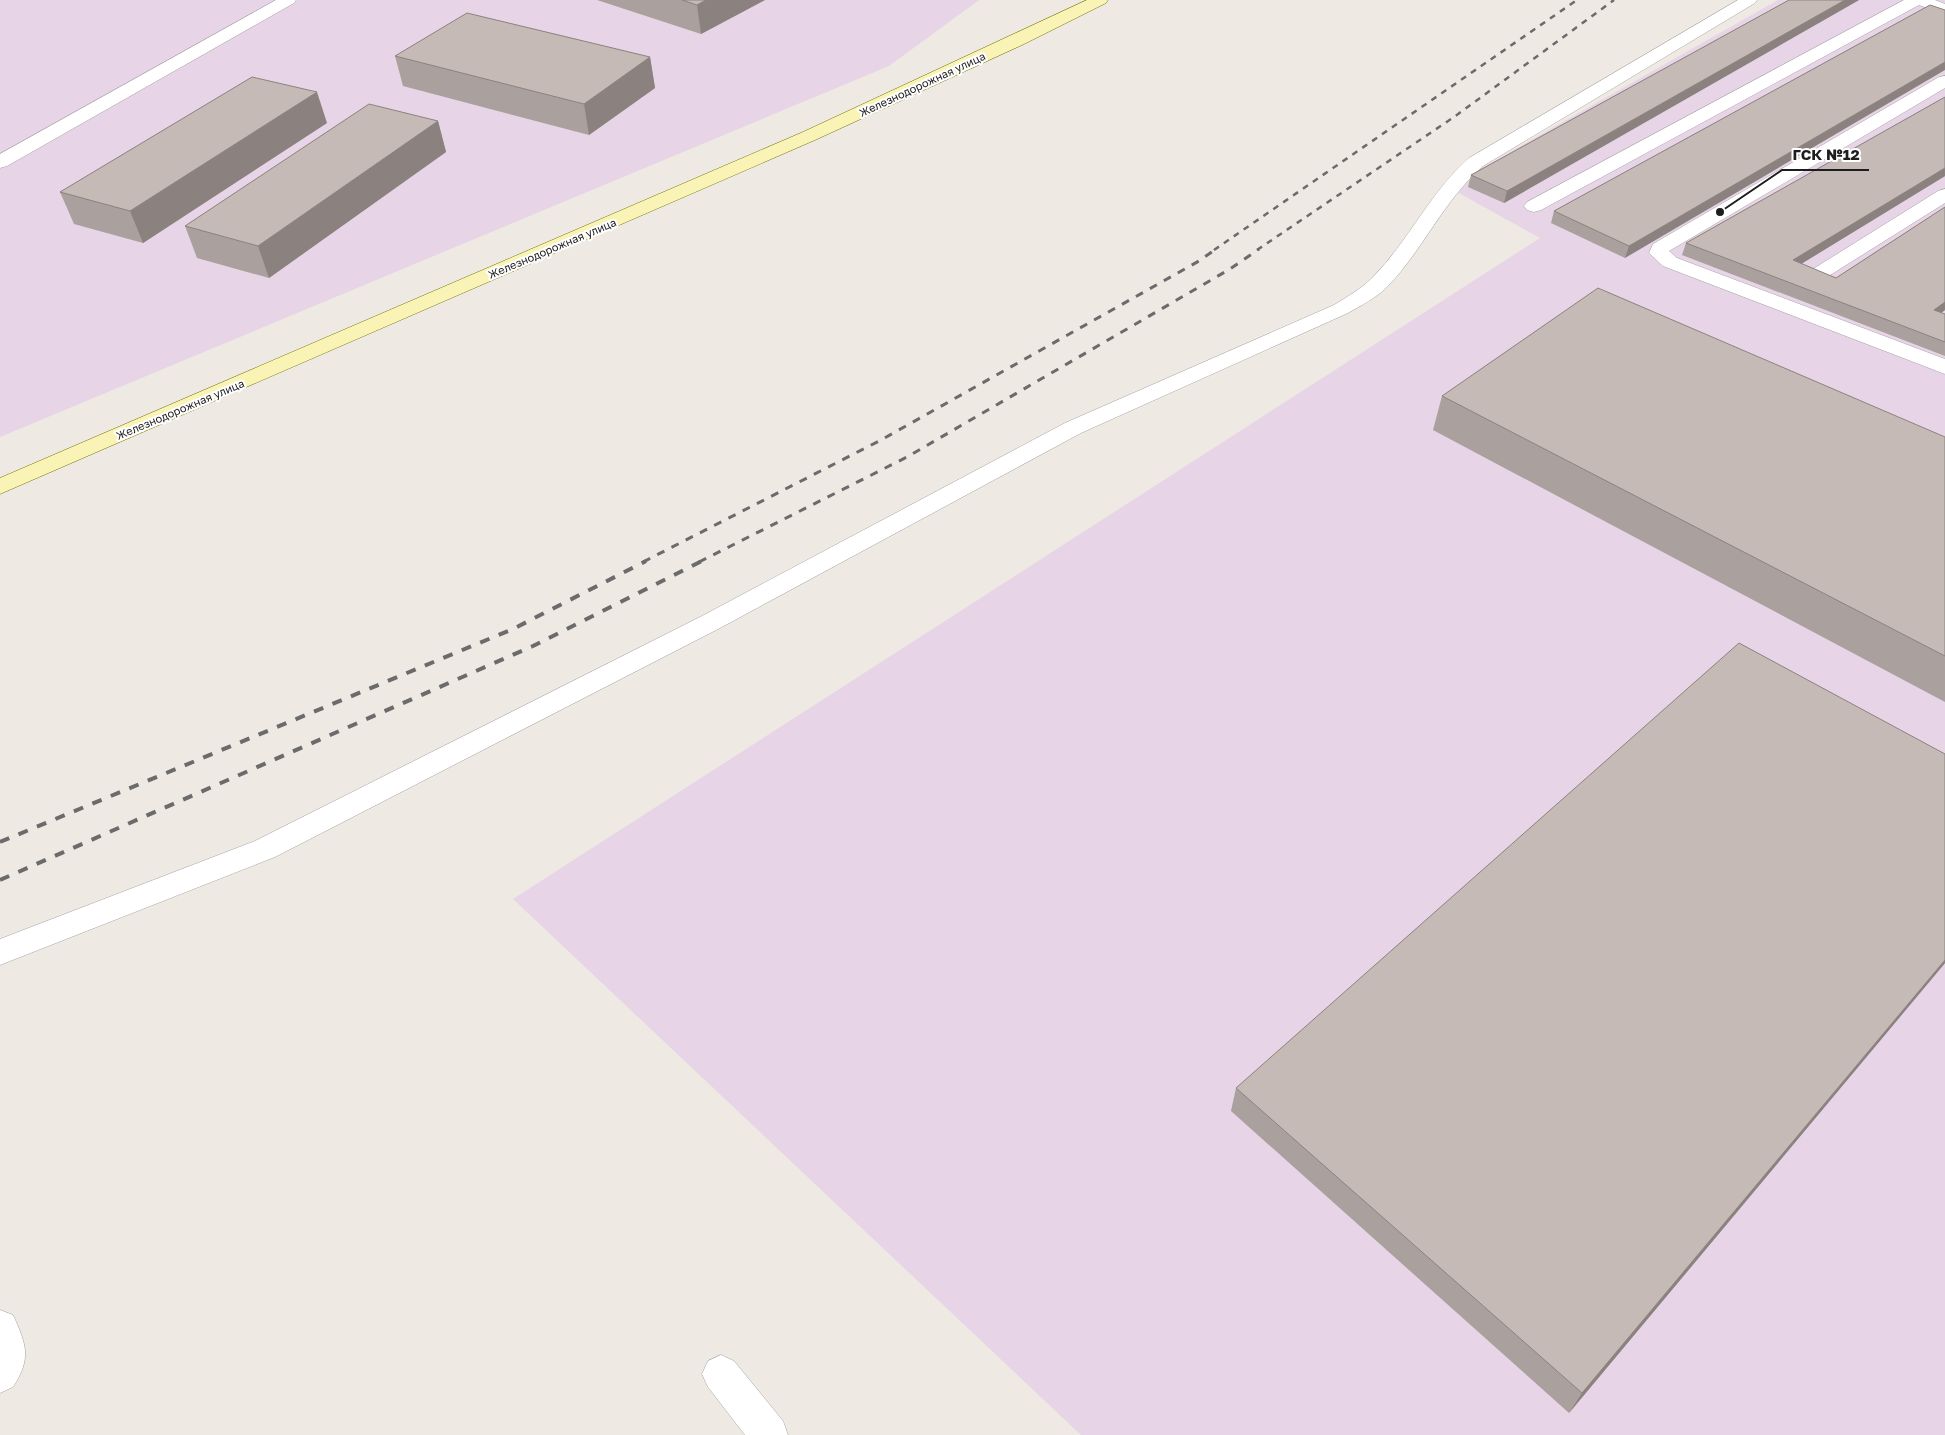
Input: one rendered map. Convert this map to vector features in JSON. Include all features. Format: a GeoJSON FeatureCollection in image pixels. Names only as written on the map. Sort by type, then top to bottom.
{"type":"FeatureCollection","features":[{"type":"Feature","properties":{"kind":"street","name":"Железнодорожная улица"},"geometry":{"type":"LineString","coordinates":[[0,487],[810,136],[1100,0]]}},
{"type":"Feature","properties":{"kind":"lane"},"geometry":{"type":"LineString","coordinates":[[0,162],[288,0]]}},
{"type":"Feature","properties":{"kind":"lane"},"geometry":{"type":"LineString","coordinates":[[0,952],[265,849],[711,622],[1073,428],[1341,309],[1380,283],[1464,171],[1476,162],[1749,0]]}},
{"type":"Feature","properties":{"kind":"lane"},"geometry":{"type":"LineString","coordinates":[[1534,206],[1916,0]]}},
{"type":"Feature","properties":{"kind":"lane"},"geometry":{"type":"LineString","coordinates":[[1920,0],[1945,9]]}},
{"type":"Feature","properties":{"kind":"lane"},"geometry":{"type":"LineString","coordinates":[[1945,81],[1660,248],[1659,253],[1670,262],[1945,367]]}},
{"type":"Feature","properties":{"kind":"lane"},"geometry":{"type":"LineString","coordinates":[[1820,273],[1945,195]]}},
{"type":"Feature","properties":{"kind":"lane"},"geometry":{"type":"LineString","coordinates":[[0,1328],[8,1362],[0,1374]]}},
{"type":"Feature","properties":{"kind":"lane"},"geometry":{"type":"LineString","coordinates":[[722,1374],[769,1435]]}},
{"type":"Feature","properties":{"kind":"shaded area"},"geometry":{"type":"Polygon","coordinates":[[[0,0],[979,0],[889,66],[0,437],[0,0]]]}},
{"type":"Feature","properties":{"kind":"shaded area"},"geometry":{"type":"Polygon","coordinates":[[[1778,0],[1945,0],[1945,1435],[1081,1435],[513,899],[1540,238],[1448,187],[1778,0]]]}},
{"type":"Feature","properties":{"kind":"building"},"geometry":{"type":"Polygon","coordinates":[[[682,0],[706,0],[697,5],[682,0]]]}},
{"type":"Feature","properties":{"kind":"building"},"geometry":{"type":"Polygon","coordinates":[[[1789,0],[1845,0],[1507,191],[1471,175],[1789,0]]]}},
{"type":"Feature","properties":{"kind":"building"},"geometry":{"type":"Polygon","coordinates":[[[1930,5],[1945,10],[1945,62],[1629,246],[1554,211],[1930,5]]]}},
{"type":"Feature","properties":{"kind":"building"},"geometry":{"type":"Polygon","coordinates":[[[467,13],[650,57],[584,104],[395,56],[467,13]]]}},
{"type":"Feature","properties":{"kind":"building"},"geometry":{"type":"Polygon","coordinates":[[[252,77],[317,92],[130,211],[60,192],[252,77]]]}},
{"type":"Feature","properties":{"kind":"building"},"geometry":{"type":"Polygon","coordinates":[[[1945,97],[1945,168],[1793,260],[1836,278],[1945,207],[1945,302],[1934,310],[1945,314],[1945,342],[1686,243],[1945,97]]]}},
{"type":"Feature","properties":{"kind":"building"},"geometry":{"type":"Polygon","coordinates":[[[369,104],[438,121],[258,246],[185,226],[369,104]]]}},
{"type":"Feature","properties":{"kind":"building"},"geometry":{"type":"Polygon","coordinates":[[[1598,288],[1945,437],[1945,656],[1442,396],[1598,288]]]}},
{"type":"Feature","properties":{"kind":"building"},"geometry":{"type":"Polygon","coordinates":[[[1739,643],[1945,754],[1945,960],[1582,1393],[1236,1088],[1739,643]]]}},
{"type":"Feature","properties":{"kind":"railway"},"geometry":{"type":"LineString","coordinates":[[1214,250],[1577,0]]}},
{"type":"Feature","properties":{"kind":"railway"},"geometry":{"type":"LineString","coordinates":[[1257,250],[1454,117],[1614,0]]}},
{"type":"Feature","properties":{"kind":"railway"},"geometry":{"type":"LineString","coordinates":[[643,562],[881,440],[1199,261],[1216,249]]}},
{"type":"Feature","properties":{"kind":"railway"},"geometry":{"type":"LineString","coordinates":[[699,562],[907,457],[1230,269],[1259,249]]}},
{"type":"Feature","properties":{"kind":"railway"},"geometry":{"type":"LineString","coordinates":[[0,842],[513,629],[646,561]]}},
{"type":"Feature","properties":{"kind":"railway"},"geometry":{"type":"LineString","coordinates":[[0,880],[533,646],[702,561]]}},
{"type":"Feature","properties":{"kind":"place","name":"ГСК №12"},"geometry":{"type":"Point","coordinates":[1720,212]}}]}
